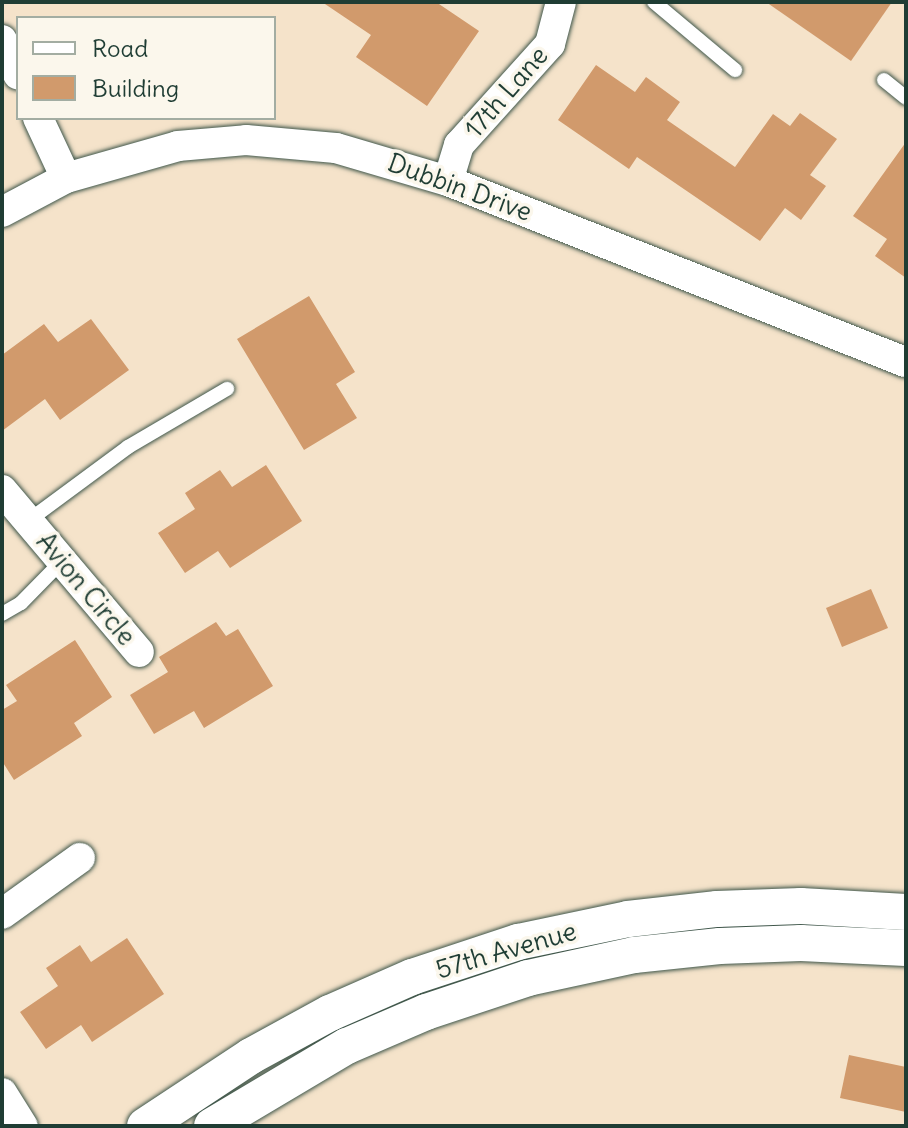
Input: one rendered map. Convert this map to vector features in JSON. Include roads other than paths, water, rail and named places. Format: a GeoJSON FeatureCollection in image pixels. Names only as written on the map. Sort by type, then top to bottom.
{"type":"FeatureCollection","features":[{"type":"Feature","properties":{"kind":"street","name":"17th Lane"},"geometry":{"type":"LineString","coordinates":[[448,181],[459,145],[550,44],[561,2]]}},
{"type":"Feature","properties":{"kind":"street"},"geometry":{"type":"LineString","coordinates":[[2,40],[16,70]]}},
{"type":"Feature","properties":{"kind":"street"},"geometry":{"type":"LineString","coordinates":[[39,120],[66,178]]}},
{"type":"Feature","properties":{"kind":"street","name":"Dubbin Drive"},"geometry":{"type":"LineString","coordinates":[[2,212],[66,178],[178,146],[246,140],[336,148],[448,181],[906,362]]}},
{"type":"Feature","properties":{"kind":"street","name":"Avion Circle"},"geometry":{"type":"LineString","coordinates":[[2,490],[139,652]]}},
{"type":"Feature","properties":{"kind":"street"},"geometry":{"type":"LineString","coordinates":[[2,914],[80,858]]}},
{"type":"Feature","properties":{"kind":"street","name":"57th Avenue"},"geometry":{"type":"LineString","coordinates":[[145,1126],[251,1056],[330,1013],[412,977],[518,942],[628,919],[717,909],[801,906],[906,912]]}},
{"type":"Feature","properties":{"kind":"street","name":"57th Avenue"},"geometry":{"type":"LineString","coordinates":[[212,1126],[347,1046],[426,1012],[528,978],[634,955],[720,946],[801,943],[906,948]]}},
{"type":"Feature","properties":{"kind":"street"},"geometry":{"type":"LineString","coordinates":[[2,1093],[23,1126]]}},
{"type":"Feature","properties":{"kind":"lane"},"geometry":{"type":"LineString","coordinates":[[654,2],[735,70]]}},
{"type":"Feature","properties":{"kind":"lane"},"geometry":{"type":"LineString","coordinates":[[884,80],[906,98]]}},
{"type":"Feature","properties":{"kind":"lane"},"geometry":{"type":"LineString","coordinates":[[28,521],[128,447],[227,389]]}},
{"type":"Feature","properties":{"kind":"lane"},"geometry":{"type":"LineString","coordinates":[[2,614],[21,603],[62,561]]}}]}
